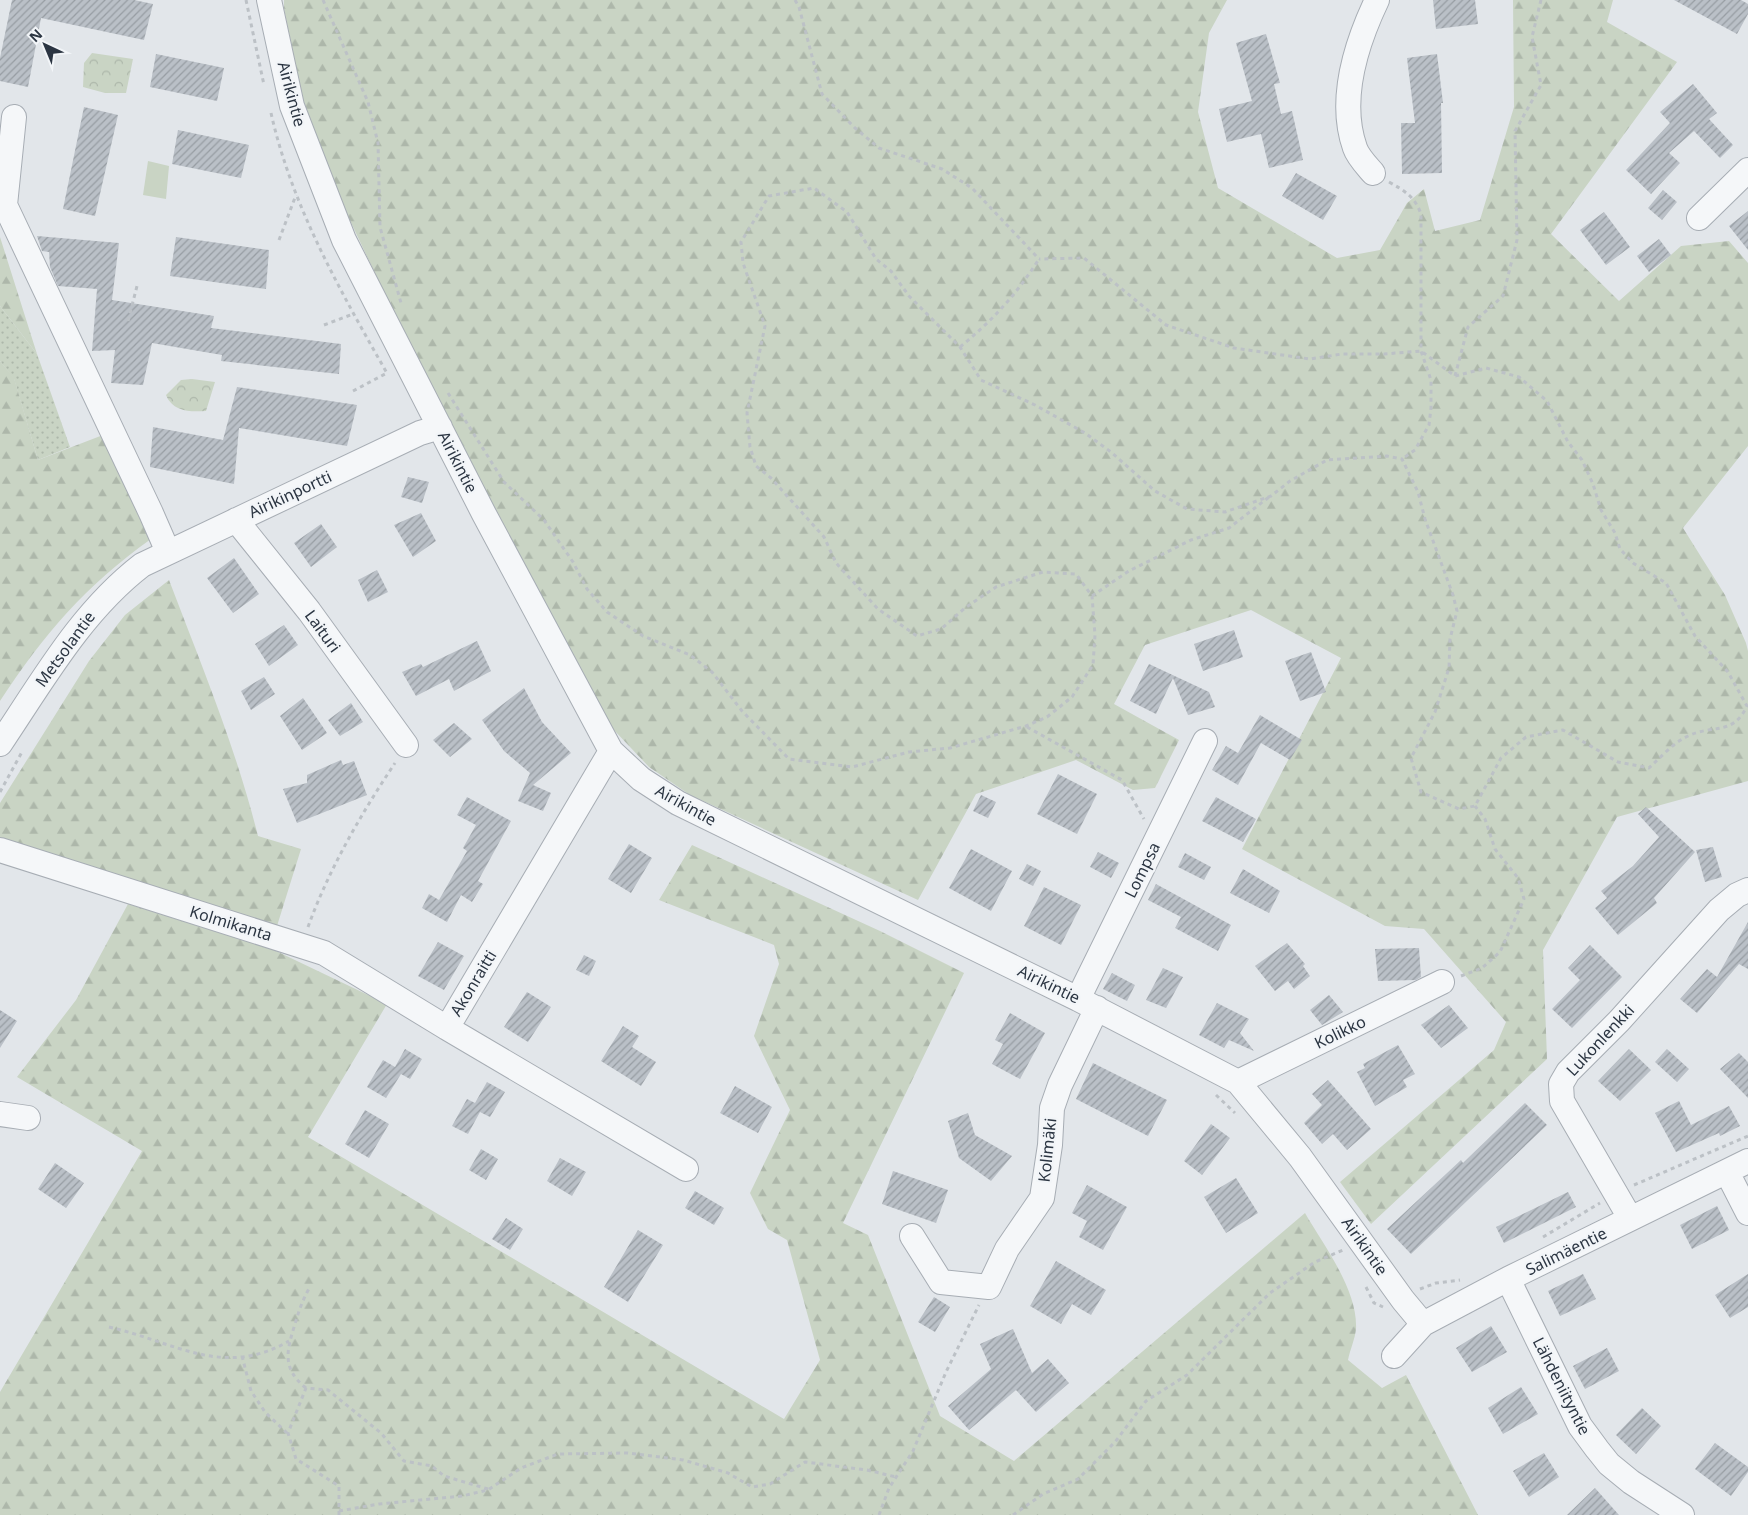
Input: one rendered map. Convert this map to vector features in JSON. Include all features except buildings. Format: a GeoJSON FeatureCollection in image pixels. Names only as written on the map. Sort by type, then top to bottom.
{"type":"FeatureCollection","features":[{"type":"Feature","properties":{"kind":"street","name":"Airikintie"},"geometry":{"type":"LineString","coordinates":[[270,0],[292,106],[344,240],[484,514],[611,751],[641,779],[678,803],[1088,1003],[1238,1082],[1300,1157],[1402,1300],[1423,1324]]}},
{"type":"Feature","properties":{"kind":"street"},"geometry":{"type":"LineString","coordinates":[[1373,173],[1355,150],[1351,131],[1349,103],[1355,54],[1377,0]]}},
{"type":"Feature","properties":{"kind":"street"},"geometry":{"type":"LineString","coordinates":[[14,117],[5,205],[168,552]]}},
{"type":"Feature","properties":{"kind":"street"},"geometry":{"type":"LineString","coordinates":[[1699,218],[1748,170]]}},
{"type":"Feature","properties":{"kind":"street","name":"Airikinportti"},"geometry":{"type":"LineString","coordinates":[[142,565],[420,433],[440,427]]}},
{"type":"Feature","properties":{"kind":"street","name":"Laituri"},"geometry":{"type":"LineString","coordinates":[[236,520],[309,611],[406,745]]}},
{"type":"Feature","properties":{"kind":"street","name":"Metsolantie"},"geometry":{"type":"LineString","coordinates":[[0,744],[89,614],[122,580],[142,565]]}},
{"type":"Feature","properties":{"kind":"street","name":"Lompsa"},"geometry":{"type":"LineString","coordinates":[[1088,1003],[1157,839],[1205,741]]}},
{"type":"Feature","properties":{"kind":"street","name":"Akonraitti"},"geometry":{"type":"LineString","coordinates":[[611,751],[447,1028],[686,1170]]}},
{"type":"Feature","properties":{"kind":"street","name":"Kolmikanta"},"geometry":{"type":"LineString","coordinates":[[0,850],[324,952],[447,1028]]}},
{"type":"Feature","properties":{"kind":"street","name":"Lukonlenkki"},"geometry":{"type":"LineString","coordinates":[[1630,1218],[1617,1192],[1562,1101],[1561,1084],[1568,1072],[1619,1021],[1719,910],[1738,895],[1748,890]]}},
{"type":"Feature","properties":{"kind":"street","name":"Kolikko"},"geometry":{"type":"LineString","coordinates":[[1238,1082],[1442,982]]}},
{"type":"Feature","properties":{"kind":"street","name":"Kolimäki"},"geometry":{"type":"LineString","coordinates":[[988,1287],[1007,1249],[1042,1198],[1050,1145],[1052,1108],[1088,1003]]}},
{"type":"Feature","properties":{"kind":"street"},"geometry":{"type":"LineString","coordinates":[[0,1114],[28,1118]]}},
{"type":"Feature","properties":{"kind":"street","name":"Salimäentie"},"geometry":{"type":"LineString","coordinates":[[1394,1356],[1423,1324],[1508,1279],[1748,1161]]}},
{"type":"Feature","properties":{"kind":"street"},"geometry":{"type":"LineString","coordinates":[[1726,1172],[1748,1213]]}},
{"type":"Feature","properties":{"kind":"street"},"geometry":{"type":"LineString","coordinates":[[912,1236],[941,1282],[988,1287]]}},
{"type":"Feature","properties":{"kind":"street","name":"Lähdeniityntie"},"geometry":{"type":"LineString","coordinates":[[1508,1279],[1580,1426],[1591,1442],[1609,1464],[1631,1482],[1682,1515]]}},
{"type":"Feature","properties":{"kind":"path"},"geometry":{"type":"LineString","coordinates":[[246,0],[264,86]]}},
{"type":"Feature","properties":{"kind":"path"},"geometry":{"type":"LineString","coordinates":[[323,0],[368,102],[378,143],[380,227],[402,305]]}},
{"type":"Feature","properties":{"kind":"path"},"geometry":{"type":"LineString","coordinates":[[795,0],[799,7],[822,94],[855,128],[879,148],[942,168],[972,188],[1039,259],[1084,258],[1166,325],[1234,348],[1310,359],[1342,354],[1384,354],[1421,351],[1455,376]]}},
{"type":"Feature","properties":{"kind":"path"},"geometry":{"type":"LineString","coordinates":[[1455,376],[1468,327],[1502,296],[1517,240],[1515,131],[1541,85],[1532,37],[1541,0]]}},
{"type":"Feature","properties":{"kind":"path"},"geometry":{"type":"LineString","coordinates":[[269,104],[280,152],[309,226],[353,314],[392,382]]}},
{"type":"Feature","properties":{"kind":"path"},"geometry":{"type":"LineString","coordinates":[[1092,596],[1129,571],[1191,540],[1229,528],[1271,496],[1327,460],[1387,456],[1402,459],[1415,450],[1429,426],[1431,380],[1421,351],[1421,214],[1418,205],[1408,193],[1373,173]]}},
{"type":"Feature","properties":{"kind":"path"},"geometry":{"type":"LineString","coordinates":[[443,386],[504,482],[544,520],[573,562],[587,589],[607,612],[643,636],[690,655],[712,672],[742,710],[789,760],[852,767],[909,752],[950,748],[1026,726],[1047,717],[1072,697],[1094,665],[1092,596],[1076,574],[1043,572],[996,587],[965,608],[941,629],[917,636],[878,610],[836,563],[824,537],[772,478],[756,466],[750,447],[747,413],[765,326],[743,263],[740,242],[769,196],[814,188],[847,212],[876,259],[891,271],[909,296],[960,348],[981,380],[1035,405],[1085,433],[1111,452],[1155,491],[1187,509],[1226,512],[1271,496]]}},
{"type":"Feature","properties":{"kind":"path"},"geometry":{"type":"LineString","coordinates":[[279,240],[296,195]]}},
{"type":"Feature","properties":{"kind":"path"},"geometry":{"type":"LineString","coordinates":[[960,348],[991,322],[1024,284],[1039,259]]}},
{"type":"Feature","properties":{"kind":"path"},"geometry":{"type":"LineString","coordinates":[[128,321],[136,286]]}},
{"type":"Feature","properties":{"kind":"path"},"geometry":{"type":"LineString","coordinates":[[324,325],[353,314]]}},
{"type":"Feature","properties":{"kind":"path"},"geometry":{"type":"LineString","coordinates":[[1455,376],[1486,368],[1519,377],[1547,401],[1568,442],[1582,460],[1601,510],[1616,534],[1620,550],[1632,562],[1666,583],[1694,636],[1728,672],[1747,706],[1741,718],[1730,726],[1688,735],[1650,768],[1618,762],[1563,730],[1526,737],[1501,758],[1476,806]]}},
{"type":"Feature","properties":{"kind":"path"},"geometry":{"type":"LineString","coordinates":[[353,391],[387,373]]}},
{"type":"Feature","properties":{"kind":"path"},"geometry":{"type":"LineString","coordinates":[[1402,459],[1418,492],[1425,518],[1453,595],[1456,611],[1450,639],[1449,668],[1436,712],[1411,758],[1421,792],[1459,809],[1476,806]]}},
{"type":"Feature","properties":{"kind":"path"},"geometry":{"type":"LineString","coordinates":[[1026,726],[1122,780],[1157,839]]}},
{"type":"Feature","properties":{"kind":"path"},"geometry":{"type":"LineString","coordinates":[[0,792],[27,744]]}},
{"type":"Feature","properties":{"kind":"path"},"geometry":{"type":"LineString","coordinates":[[302,944],[321,891],[375,794],[406,745]]}},
{"type":"Feature","properties":{"kind":"path"},"geometry":{"type":"LineString","coordinates":[[1442,982],[1482,968],[1500,952],[1524,900],[1518,878],[1494,849],[1485,819],[1476,806]]}},
{"type":"Feature","properties":{"kind":"path"},"geometry":{"type":"LineString","coordinates":[[1212,1093],[1237,1115]]}},
{"type":"Feature","properties":{"kind":"path"},"geometry":{"type":"LineString","coordinates":[[1539,1239],[1617,1192],[1748,1136]]}},
{"type":"Feature","properties":{"kind":"path"},"geometry":{"type":"LineString","coordinates":[[1013,1515],[1042,1494],[1078,1479],[1115,1442],[1146,1401],[1187,1375],[1270,1293],[1315,1262],[1345,1249],[1340,1241]]}},
{"type":"Feature","properties":{"kind":"path"},"geometry":{"type":"LineString","coordinates":[[1363,1280],[1374,1303],[1378,1307],[1385,1308],[1424,1287],[1464,1278]]}},
{"type":"Feature","properties":{"kind":"path"},"geometry":{"type":"LineString","coordinates":[[310,1287],[302,1300],[287,1345],[290,1366],[295,1379],[306,1388],[328,1390],[381,1433],[404,1461],[432,1466],[444,1476],[488,1490]]}},
{"type":"Feature","properties":{"kind":"path"},"geometry":{"type":"LineString","coordinates":[[879,1515],[889,1488],[913,1451],[946,1372],[988,1287]]}},
{"type":"Feature","properties":{"kind":"path"},"geometry":{"type":"LineString","coordinates":[[109,1327],[217,1359],[273,1350],[289,1341]]}},
{"type":"Feature","properties":{"kind":"path"},"geometry":{"type":"LineString","coordinates":[[242,1356],[251,1391],[265,1412],[288,1433],[296,1459],[339,1486],[339,1513],[379,1504],[462,1496],[488,1490],[521,1468],[558,1454],[628,1454],[682,1460],[728,1473],[752,1487],[770,1484],[805,1462],[867,1470],[896,1477]]}},
{"type":"Feature","properties":{"kind":"path"},"geometry":{"type":"LineString","coordinates":[[288,1433],[306,1388]]}},
{"type":"Feature","properties":{"kind":"green space"},"geometry":{"type":"Polygon","coordinates":[[[284,0],[1227,0],[1209,33],[1198,112],[1218,188],[1337,258],[1380,250],[1407,203],[1424,189],[1435,231],[1480,220],[1514,107],[1513,0],[1613,0],[1607,22],[1677,62],[1551,234],[1619,301],[1681,246],[1729,241],[1748,263],[1748,446],[1683,528],[1725,595],[1746,643],[1748,651],[1748,781],[1617,817],[1543,950],[1547,1059],[1371,1224],[1340,1182],[1494,1050],[1506,1022],[1424,929],[1385,926],[1242,849],[1341,658],[1251,610],[1145,645],[1114,704],[1179,740],[1155,788],[1133,790],[1076,760],[976,794],[918,900],[690,795],[649,767],[612,728],[555,625],[389,303],[346,212],[303,100],[284,9],[284,0]]]}},
{"type":"Feature","properties":{"kind":"green space"},"geometry":{"type":"Polygon","coordinates":[[[92,53],[133,59],[126,93],[105,93],[83,87],[84,63],[92,53]]]}},
{"type":"Feature","properties":{"kind":"green space"},"geometry":{"type":"Polygon","coordinates":[[[148,161],[169,166],[166,199],[143,195],[148,161]]]}},
{"type":"Feature","properties":{"kind":"green space"},"geometry":{"type":"Polygon","coordinates":[[[0,237],[37,354],[0,306],[0,237]]]}},
{"type":"Feature","properties":{"kind":"green space"},"geometry":{"type":"Polygon","coordinates":[[[0,306],[37,354],[70,447],[38,460],[14,379],[0,361],[0,306]]]}},
{"type":"Feature","properties":{"kind":"green space"},"geometry":{"type":"Polygon","coordinates":[[[0,361],[14,378],[38,460],[103,435],[151,539],[106,575],[67,612],[33,654],[0,701],[0,361]]]}},
{"type":"Feature","properties":{"kind":"green space"},"geometry":{"type":"Polygon","coordinates":[[[192,379],[215,382],[206,411],[188,411],[178,408],[169,401],[166,395],[181,380],[192,379]]]}},
{"type":"Feature","properties":{"kind":"green space"},"geometry":{"type":"Polygon","coordinates":[[[169,580],[229,738],[258,836],[301,849],[277,926],[0,841],[0,803],[89,661],[125,615],[169,580]]]}},
{"type":"Feature","properties":{"kind":"green space"},"geometry":{"type":"Polygon","coordinates":[[[692,845],[880,931],[964,973],[843,1223],[868,1235],[940,1416],[1014,1461],[1305,1213],[1330,1254],[1352,1299],[1356,1329],[1348,1360],[1382,1388],[1406,1375],[1478,1515],[0,1515],[0,1392],[142,1151],[17,1077],[76,1000],[128,904],[274,950],[387,1004],[308,1137],[784,1419],[820,1360],[787,1240],[768,1229],[750,1193],[790,1110],[754,1036],[779,964],[774,945],[659,900],[692,845]]]}}]}
